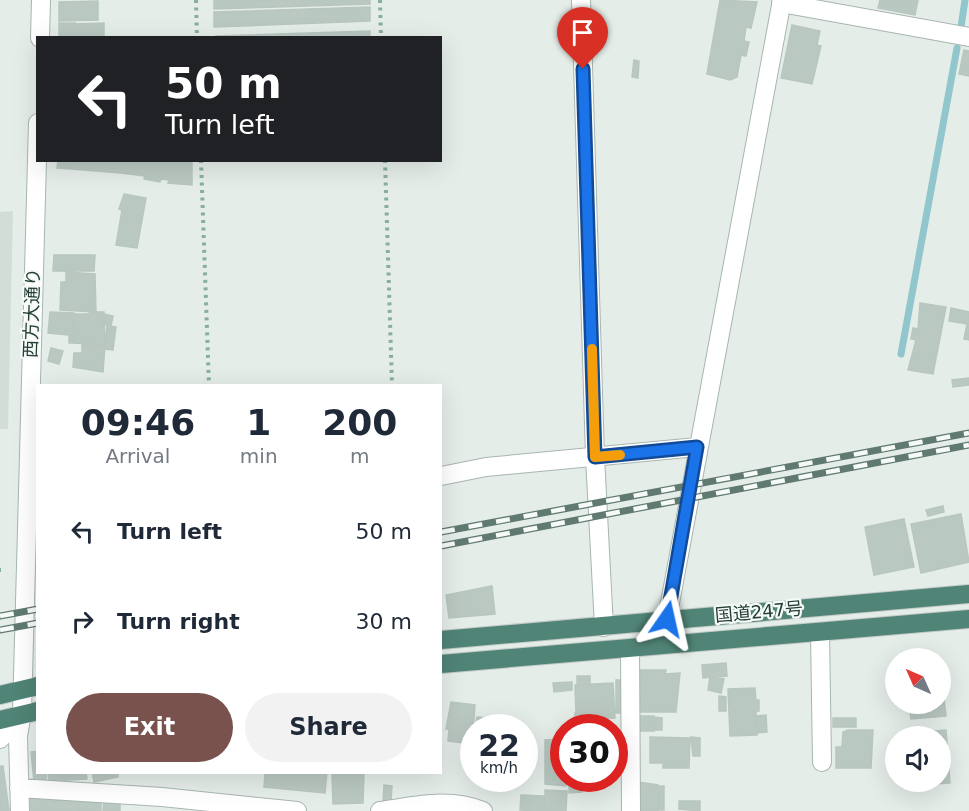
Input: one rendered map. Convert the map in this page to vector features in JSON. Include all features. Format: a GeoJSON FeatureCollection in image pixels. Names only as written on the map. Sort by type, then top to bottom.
{"type":"FeatureCollection","features":[{"type":"Feature","properties":{"kind":"highway","name":"国道247号"},"geometry":{"type":"LineString","coordinates":[[442,640],[969,594]]}},
{"type":"Feature","properties":{"kind":"highway","name":"国道247号"},"geometry":{"type":"LineString","coordinates":[[442,664],[969,619]]}},
{"type":"Feature","properties":{"kind":"highway"},"geometry":{"type":"LineString","coordinates":[[0,695],[31,687]]}},
{"type":"Feature","properties":{"kind":"highway"},"geometry":{"type":"LineString","coordinates":[[0,720],[30,712]]}},
{"type":"Feature","properties":{"kind":"street"},"geometry":{"type":"LineString","coordinates":[[40,36],[41,0]]}},
{"type":"Feature","properties":{"kind":"street"},"geometry":{"type":"LineString","coordinates":[[581,0],[595,457],[604,627]]}},
{"type":"Feature","properties":{"kind":"street"},"geometry":{"type":"LineString","coordinates":[[667,619],[781,2],[969,37]]}},
{"type":"Feature","properties":{"kind":"street","name":"西方大通り"},"geometry":{"type":"LineString","coordinates":[[20,811],[18,736],[30,712],[31,687],[22,646],[37,162]]}},
{"type":"Feature","properties":{"kind":"street"},"geometry":{"type":"LineString","coordinates":[[442,476],[486,467],[697,447]]}},
{"type":"Feature","properties":{"kind":"street"},"geometry":{"type":"LineString","coordinates":[[820,632],[822,762]]}},
{"type":"Feature","properties":{"kind":"street"},"geometry":{"type":"LineString","coordinates":[[630,648],[631,811]]}},
{"type":"Feature","properties":{"kind":"street"},"geometry":{"type":"LineString","coordinates":[[0,739],[30,712]]}},
{"type":"Feature","properties":{"kind":"street"},"geometry":{"type":"LineString","coordinates":[[19,788],[162,797],[297,811]]}},
{"type":"Feature","properties":{"kind":"street"},"geometry":{"type":"LineString","coordinates":[[380,811],[444,801],[463,803],[483,811]]}},
{"type":"Feature","properties":{"kind":"path"},"geometry":{"type":"LineString","coordinates":[[195,0],[197,36]]}},
{"type":"Feature","properties":{"kind":"path"},"geometry":{"type":"LineString","coordinates":[[380,0],[381,36]]}},
{"type":"Feature","properties":{"kind":"path"},"geometry":{"type":"LineString","coordinates":[[201,162],[209,384]]}},
{"type":"Feature","properties":{"kind":"path"},"geometry":{"type":"LineString","coordinates":[[385,162],[392,384]]}},
{"type":"Feature","properties":{"kind":"shaded area"},"geometry":{"type":"Polygon","coordinates":[[[13,211],[8,429],[0,429],[0,212],[13,211]]]}},
{"type":"Feature","properties":{"kind":"building"},"geometry":{"type":"Polygon","coordinates":[[[214,0],[370,0],[370,4],[214,9],[214,0]]]}},
{"type":"Feature","properties":{"kind":"building"},"geometry":{"type":"Polygon","coordinates":[[[720,0],[757,2],[751,28],[746,27],[744,41],[749,42],[746,56],[741,55],[737,77],[730,80],[707,74],[720,0]]]}},
{"type":"Feature","properties":{"kind":"building"},"geometry":{"type":"Polygon","coordinates":[[[880,0],[918,0],[915,15],[878,8],[880,0]]]}},
{"type":"Feature","properties":{"kind":"building"},"geometry":{"type":"Polygon","coordinates":[[[98,1],[98,20],[59,21],[59,2],[98,1]]]}},
{"type":"Feature","properties":{"kind":"building"},"geometry":{"type":"Polygon","coordinates":[[[370,7],[370,21],[214,27],[214,12],[370,7]]]}},
{"type":"Feature","properties":{"kind":"building"},"geometry":{"type":"Polygon","coordinates":[[[59,23],[75,23],[75,36],[59,36],[59,23]]]}},
{"type":"Feature","properties":{"kind":"building"},"geometry":{"type":"Polygon","coordinates":[[[104,23],[104,36],[75,36],[74,24],[104,23]]]}},
{"type":"Feature","properties":{"kind":"building"},"geometry":{"type":"Polygon","coordinates":[[[792,25],[820,31],[817,45],[821,46],[812,84],[781,78],[792,25]]]}},
{"type":"Feature","properties":{"kind":"building"},"geometry":{"type":"Polygon","coordinates":[[[370,31],[370,36],[215,36],[370,31]]]}},
{"type":"Feature","properties":{"kind":"building"},"geometry":{"type":"Polygon","coordinates":[[[964,50],[969,51],[969,76],[959,74],[964,50]]]}},
{"type":"Feature","properties":{"kind":"building"},"geometry":{"type":"Polygon","coordinates":[[[634,60],[639,61],[638,78],[632,77],[634,60]]]}},
{"type":"Feature","properties":{"kind":"building"},"geometry":{"type":"Polygon","coordinates":[[[58,162],[72,162],[72,169],[57,168],[58,162]]]}},
{"type":"Feature","properties":{"kind":"building"},"geometry":{"type":"Polygon","coordinates":[[[73,162],[192,162],[192,185],[168,183],[169,180],[161,179],[160,182],[144,179],[145,176],[72,169],[73,162]]]}},
{"type":"Feature","properties":{"kind":"building"},"geometry":{"type":"Polygon","coordinates":[[[124,194],[146,198],[137,248],[116,245],[122,210],[119,209],[124,194]]]}},
{"type":"Feature","properties":{"kind":"building"},"geometry":{"type":"Polygon","coordinates":[[[54,255],[95,255],[94,271],[53,271],[54,255]]]}},
{"type":"Feature","properties":{"kind":"building"},"geometry":{"type":"Polygon","coordinates":[[[66,272],[95,274],[96,312],[60,310],[61,282],[66,282],[66,272]]]}},
{"type":"Feature","properties":{"kind":"building"},"geometry":{"type":"Polygon","coordinates":[[[920,303],[946,307],[933,374],[908,370],[916,340],[911,339],[913,328],[918,329],[920,303]]]}},
{"type":"Feature","properties":{"kind":"building"},"geometry":{"type":"Polygon","coordinates":[[[951,308],[969,312],[969,340],[964,339],[967,324],[949,321],[951,308]]]}},
{"type":"Feature","properties":{"kind":"building"},"geometry":{"type":"Polygon","coordinates":[[[50,312],[74,313],[74,343],[69,343],[69,335],[48,333],[50,312]]]}},
{"type":"Feature","properties":{"kind":"building"},"geometry":{"type":"Polygon","coordinates":[[[89,312],[104,312],[105,345],[74,343],[75,314],[89,314],[89,312]]]}},
{"type":"Feature","properties":{"kind":"building"},"geometry":{"type":"Polygon","coordinates":[[[104,314],[113,316],[111,326],[116,327],[113,350],[105,349],[107,325],[103,325],[104,314]]]}},
{"type":"Feature","properties":{"kind":"building"},"geometry":{"type":"Polygon","coordinates":[[[82,344],[105,345],[103,372],[73,367],[74,353],[82,353],[82,344]]]}},
{"type":"Feature","properties":{"kind":"building"},"geometry":{"type":"Polygon","coordinates":[[[51,348],[63,351],[59,364],[48,361],[51,348]]]}},
{"type":"Feature","properties":{"kind":"building"},"geometry":{"type":"Polygon","coordinates":[[[969,378],[969,385],[953,387],[952,380],[969,378]]]}},
{"type":"Feature","properties":{"kind":"building"},"geometry":{"type":"Polygon","coordinates":[[[943,506],[944,512],[928,516],[926,510],[943,506]]]}},
{"type":"Feature","properties":{"kind":"building"},"geometry":{"type":"Polygon","coordinates":[[[961,514],[969,562],[921,573],[911,524],[961,514]]]}},
{"type":"Feature","properties":{"kind":"building"},"geometry":{"type":"Polygon","coordinates":[[[904,519],[914,567],[874,575],[865,527],[904,519]]]}},
{"type":"Feature","properties":{"kind":"building"},"geometry":{"type":"Polygon","coordinates":[[[492,586],[495,614],[449,618],[446,595],[492,586]]]}},
{"type":"Feature","properties":{"kind":"building"},"geometry":{"type":"Polygon","coordinates":[[[726,663],[727,676],[703,678],[702,665],[726,663]]]}},
{"type":"Feature","properties":{"kind":"building"},"geometry":{"type":"Polygon","coordinates":[[[639,670],[666,670],[665,674],[680,673],[676,712],[641,712],[639,670]]]}},
{"type":"Feature","properties":{"kind":"building"},"geometry":{"type":"Polygon","coordinates":[[[577,676],[590,676],[590,684],[577,685],[577,676]]]}},
{"type":"Feature","properties":{"kind":"building"},"geometry":{"type":"Polygon","coordinates":[[[710,677],[724,679],[721,693],[708,690],[710,677]]]}},
{"type":"Feature","properties":{"kind":"building"},"geometry":{"type":"Polygon","coordinates":[[[616,680],[622,680],[623,713],[616,713],[616,680]]]}},
{"type":"Feature","properties":{"kind":"building"},"geometry":{"type":"Polygon","coordinates":[[[572,682],[572,690],[554,692],[553,683],[572,682]]]}},
{"type":"Feature","properties":{"kind":"building"},"geometry":{"type":"Polygon","coordinates":[[[613,683],[615,714],[576,713],[575,685],[613,683]]]}},
{"type":"Feature","properties":{"kind":"building"},"geometry":{"type":"Polygon","coordinates":[[[755,688],[756,700],[759,700],[759,711],[756,711],[757,735],[730,736],[728,689],[755,688]]]}},
{"type":"Feature","properties":{"kind":"building"},"geometry":{"type":"Polygon","coordinates":[[[719,696],[726,697],[726,711],[719,711],[719,696]]]}},
{"type":"Feature","properties":{"kind":"building"},"geometry":{"type":"Polygon","coordinates":[[[451,702],[475,705],[474,714],[460,714],[460,742],[448,741],[449,729],[446,729],[451,702]]]}},
{"type":"Feature","properties":{"kind":"building"},"geometry":{"type":"Polygon","coordinates":[[[910,714],[946,714],[946,716],[911,719],[910,714]]]}},
{"type":"Feature","properties":{"kind":"building"},"geometry":{"type":"Polygon","coordinates":[[[766,715],[767,732],[757,733],[756,716],[766,715]]]}},
{"type":"Feature","properties":{"kind":"building"},"geometry":{"type":"Polygon","coordinates":[[[638,716],[654,716],[654,731],[638,731],[638,716]]]}},
{"type":"Feature","properties":{"kind":"building"},"geometry":{"type":"Polygon","coordinates":[[[654,717],[662,718],[662,730],[654,730],[654,717]]]}},
{"type":"Feature","properties":{"kind":"building"},"geometry":{"type":"Polygon","coordinates":[[[833,718],[856,718],[856,727],[833,727],[833,718]]]}},
{"type":"Feature","properties":{"kind":"building"},"geometry":{"type":"Polygon","coordinates":[[[873,730],[871,768],[836,768],[836,747],[842,747],[843,732],[873,730]]]}},
{"type":"Feature","properties":{"kind":"building"},"geometry":{"type":"Polygon","coordinates":[[[650,737],[690,738],[689,768],[663,768],[663,763],[650,763],[650,737]]]}},
{"type":"Feature","properties":{"kind":"building"},"geometry":{"type":"Polygon","coordinates":[[[691,737],[700,738],[700,756],[693,756],[691,737]]]}},
{"type":"Feature","properties":{"kind":"building"},"geometry":{"type":"Polygon","coordinates":[[[545,740],[550,740],[550,784],[545,784],[545,740]]]}},
{"type":"Feature","properties":{"kind":"building"},"geometry":{"type":"Polygon","coordinates":[[[36,751],[36,774],[46,774],[46,781],[34,782],[31,752],[36,751]]]}},
{"type":"Feature","properties":{"kind":"building"},"geometry":{"type":"Polygon","coordinates":[[[0,766],[3,766],[9,811],[0,811],[0,766]]]}},
{"type":"Feature","properties":{"kind":"building"},"geometry":{"type":"Polygon","coordinates":[[[48,774],[65,774],[66,784],[49,784],[48,774]]]}},
{"type":"Feature","properties":{"kind":"building"},"geometry":{"type":"Polygon","coordinates":[[[66,774],[86,774],[87,779],[67,780],[66,774]]]}},
{"type":"Feature","properties":{"kind":"building"},"geometry":{"type":"Polygon","coordinates":[[[92,774],[118,774],[118,777],[94,782],[92,774]]]}},
{"type":"Feature","properties":{"kind":"building"},"geometry":{"type":"Polygon","coordinates":[[[265,774],[327,774],[325,793],[264,787],[265,774]]]}},
{"type":"Feature","properties":{"kind":"building"},"geometry":{"type":"Polygon","coordinates":[[[332,774],[364,774],[363,803],[333,804],[332,774]]]}},
{"type":"Feature","properties":{"kind":"building"},"geometry":{"type":"Polygon","coordinates":[[[638,782],[658,785],[658,811],[639,811],[638,782]]]}},
{"type":"Feature","properties":{"kind":"building"},"geometry":{"type":"Polygon","coordinates":[[[384,785],[392,786],[391,802],[383,801],[384,785]]]}},
{"type":"Feature","properties":{"kind":"building"},"geometry":{"type":"Polygon","coordinates":[[[658,786],[664,786],[664,810],[659,810],[658,786]]]}},
{"type":"Feature","properties":{"kind":"building"},"geometry":{"type":"Polygon","coordinates":[[[545,790],[567,792],[566,811],[545,811],[545,790]]]}},
{"type":"Feature","properties":{"kind":"building"},"geometry":{"type":"Polygon","coordinates":[[[30,795],[54,799],[54,811],[31,811],[30,795]]]}},
{"type":"Feature","properties":{"kind":"building"},"geometry":{"type":"Polygon","coordinates":[[[521,795],[544,796],[544,811],[520,810],[521,795]]]}},
{"type":"Feature","properties":{"kind":"building"},"geometry":{"type":"Polygon","coordinates":[[[55,798],[79,798],[78,811],[54,811],[55,798]]]}},
{"type":"Feature","properties":{"kind":"building"},"geometry":{"type":"Polygon","coordinates":[[[79,799],[101,800],[101,811],[79,811],[79,799]]]}},
{"type":"Feature","properties":{"kind":"building"},"geometry":{"type":"Polygon","coordinates":[[[104,800],[120,800],[120,811],[103,811],[104,800]]]}},
{"type":"Feature","properties":{"kind":"building"},"geometry":{"type":"Polygon","coordinates":[[[679,801],[700,801],[700,811],[679,809],[679,801]]]}},
{"type":"Feature","properties":{"kind":"waterway"},"geometry":{"type":"LineString","coordinates":[[961,27],[965,0]]}},
{"type":"Feature","properties":{"kind":"waterway"},"geometry":{"type":"LineString","coordinates":[[901,354],[957,48]]}},
{"type":"Feature","properties":{"kind":"railway"},"geometry":{"type":"LineString","coordinates":[[442,532],[969,433]]}},
{"type":"Feature","properties":{"kind":"railway"},"geometry":{"type":"LineString","coordinates":[[442,546],[969,445]]}},
{"type":"Feature","properties":{"kind":"railway"},"geometry":{"type":"LineString","coordinates":[[0,616],[36,609]]}},
{"type":"Feature","properties":{"kind":"railway"},"geometry":{"type":"LineString","coordinates":[[0,630],[36,623]]}},
{"type":"Feature","properties":{"kind":"slow traffic"},"geometry":{"type":"LineString","coordinates":[[592,349],[595,457],[620,455]]}},
{"type":"Feature","properties":{"kind":"route"},"geometry":{"type":"LineString","coordinates":[[583,69],[595,457],[697,447],[667,619]]}}]}
